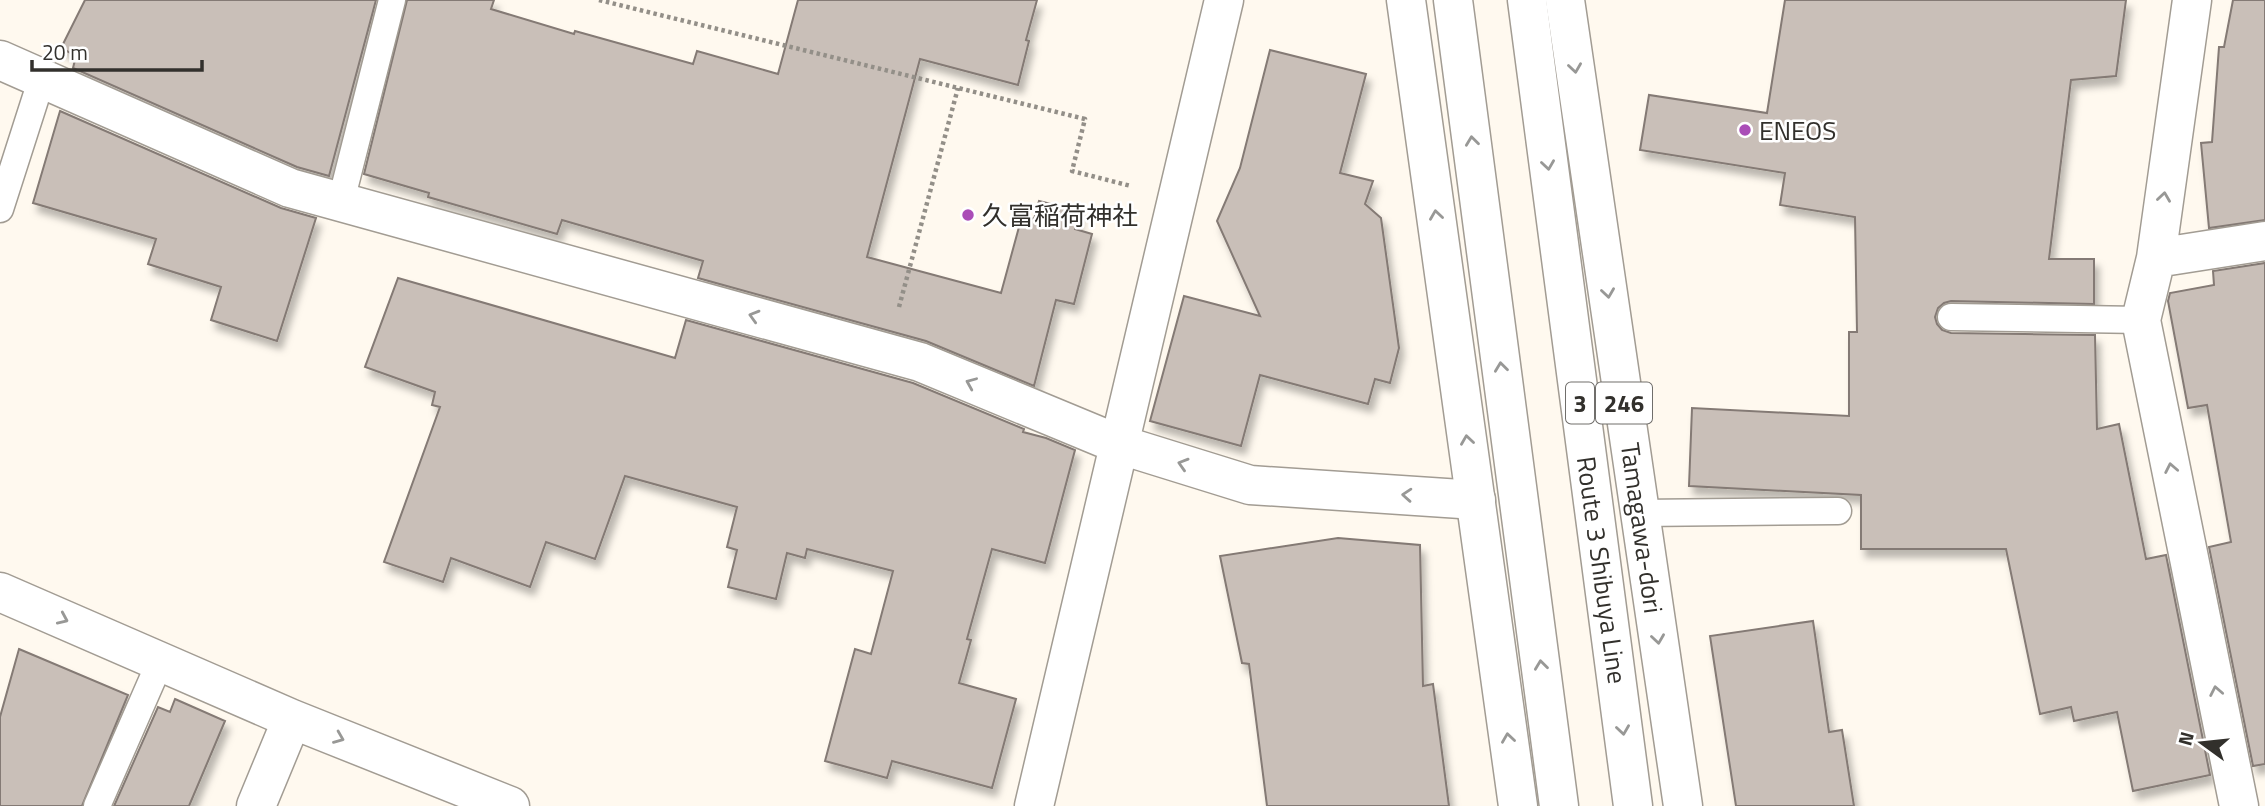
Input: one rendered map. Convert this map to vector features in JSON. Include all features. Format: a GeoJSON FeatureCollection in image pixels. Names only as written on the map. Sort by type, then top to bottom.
{"type":"FeatureCollection","features":[{"type":"Feature","properties":{"kind":"main road"},"geometry":{"type":"LineString","coordinates":[[1034,806],[1224,0]]}},
{"type":"Feature","properties":{"kind":"main road"},"geometry":{"type":"LineString","coordinates":[[1406,0],[1518,806]]}},
{"type":"Feature","properties":{"kind":"main road"},"geometry":{"type":"LineString","coordinates":[[1453,0],[1559,806]]}},
{"type":"Feature","properties":{"kind":"main road","name":"Route 3 Shibuya Line"},"geometry":{"type":"LineString","coordinates":[[1527,0],[1633,806]]}},
{"type":"Feature","properties":{"kind":"main road","name":"Tamagawa-dori"},"geometry":{"type":"LineString","coordinates":[[1565,0],[1683,806]]}},
{"type":"Feature","properties":{"kind":"main road"},"geometry":{"type":"LineString","coordinates":[[2192,0],[2156,258],[2141,320],[2239,806]]}},
{"type":"Feature","properties":{"kind":"main road"},"geometry":{"type":"LineString","coordinates":[[0,60],[290,188],[920,362],[1118,444],[1250,485],[1476,500]]}},
{"type":"Feature","properties":{"kind":"main road"},"geometry":{"type":"LineString","coordinates":[[2156,258],[2265,241]]}},
{"type":"Feature","properties":{"kind":"main road"},"geometry":{"type":"LineString","coordinates":[[0,592],[292,719],[510,806]]}},
{"type":"Feature","properties":{"kind":"main road"},"geometry":{"type":"LineString","coordinates":[[256,806],[292,719]]}},
{"type":"Feature","properties":{"kind":"lane"},"geometry":{"type":"LineString","coordinates":[[341,201],[392,0]]}},
{"type":"Feature","properties":{"kind":"lane"},"geometry":{"type":"LineString","coordinates":[[0,209],[42,78]]}},
{"type":"Feature","properties":{"kind":"lane"},"geometry":{"type":"LineString","coordinates":[[1951,317],[2141,320]]}},
{"type":"Feature","properties":{"kind":"lane"},"geometry":{"type":"LineString","coordinates":[[1640,513],[1838,510]]}},
{"type":"Feature","properties":{"kind":"lane"},"geometry":{"type":"LineString","coordinates":[[97,806],[160,662]]}},
{"type":"Feature","properties":{"kind":"path"},"geometry":{"type":"LineString","coordinates":[[599,0],[1085,119],[1072,172],[1177,198]]}},
{"type":"Feature","properties":{"kind":"path"},"geometry":{"type":"LineString","coordinates":[[887,353],[958,88]]}},
{"type":"Feature","properties":{"kind":"building"},"geometry":{"type":"Polygon","coordinates":[[[85,0],[376,0],[329,176],[297,167],[73,68],[76,56],[61,48],[85,0]]]}},
{"type":"Feature","properties":{"kind":"building"},"geometry":{"type":"Polygon","coordinates":[[[407,0],[494,0],[491,9],[574,34],[575,31],[693,64],[697,51],[778,74],[798,0],[1037,0],[1018,85],[920,59],[867,257],[1001,293],[1022,216],[1034,219],[1039,201],[1079,211],[1075,229],[1092,234],[1074,304],[1056,300],[1034,386],[926,341],[698,278],[703,261],[562,220],[557,234],[428,197],[429,193],[364,174],[407,0]]]}},
{"type":"Feature","properties":{"kind":"building"},"geometry":{"type":"Polygon","coordinates":[[[1785,0],[2126,0],[2116,76],[2071,80],[2049,259],[2094,259],[2094,304],[1951,301],[1938,308],[1935,317],[1942,330],[1951,333],[2095,335],[2097,429],[2119,424],[2146,559],[2166,555],[2210,775],[2133,791],[2117,712],[2074,721],[2071,707],[2040,714],[2006,549],[1861,549],[1861,495],[1689,486],[1692,408],[1849,416],[1849,332],[1857,332],[1855,217],[1780,205],[1785,173],[1640,150],[1649,95],[1767,113],[1785,0]]]}},
{"type":"Feature","properties":{"kind":"building"},"geometry":{"type":"Polygon","coordinates":[[[2233,0],[2265,0],[2265,220],[2209,228],[2201,143],[2212,142],[2219,47],[2224,47],[2233,0]]]}},
{"type":"Feature","properties":{"kind":"building"},"geometry":{"type":"Polygon","coordinates":[[[1270,50],[1366,74],[1340,173],[1373,181],[1365,204],[1381,218],[1399,348],[1390,383],[1375,379],[1368,404],[1260,375],[1241,446],[1150,421],[1184,296],[1260,316],[1217,221],[1240,168],[1270,50]]]}},
{"type":"Feature","properties":{"kind":"building"},"geometry":{"type":"Polygon","coordinates":[[[60,111],[281,208],[316,218],[277,341],[211,320],[221,287],[148,264],[156,239],[33,203],[60,111]]]}},
{"type":"Feature","properties":{"kind":"building"},"geometry":{"type":"Polygon","coordinates":[[[2265,263],[2265,764],[2253,766],[2209,547],[2231,542],[2207,405],[2188,408],[2168,301],[2170,293],[2214,285],[2213,271],[2265,263]]]}},
{"type":"Feature","properties":{"kind":"building"},"geometry":{"type":"Polygon","coordinates":[[[398,278],[675,358],[686,320],[913,383],[1024,429],[1023,432],[1075,450],[1045,563],[992,549],[967,639],[971,640],[959,683],[1016,699],[992,788],[892,761],[887,778],[825,761],[855,649],[871,654],[893,571],[807,549],[805,558],[787,553],[776,599],[728,587],[737,550],[727,547],[737,507],[625,476],[595,559],[546,542],[530,587],[451,558],[443,582],[384,562],[440,407],[432,405],[435,392],[365,367],[398,278]]]}},
{"type":"Feature","properties":{"kind":"building"},"geometry":{"type":"Polygon","coordinates":[[[1338,538],[1420,545],[1423,686],[1433,684],[1449,806],[1267,806],[1249,664],[1242,663],[1220,556],[1338,538]]]}},
{"type":"Feature","properties":{"kind":"building"},"geometry":{"type":"Polygon","coordinates":[[[1813,621],[1829,732],[1842,730],[1854,806],[1736,806],[1710,636],[1813,621]]]}},
{"type":"Feature","properties":{"kind":"building"},"geometry":{"type":"Polygon","coordinates":[[[19,649],[128,695],[82,806],[0,806],[0,717],[19,649]]]}},
{"type":"Feature","properties":{"kind":"building"},"geometry":{"type":"Polygon","coordinates":[[[175,699],[225,721],[189,806],[114,806],[158,707],[170,712],[175,699]]]}},
{"type":"Feature","properties":{"kind":"place","name":"ENEOS"},"geometry":{"type":"Point","coordinates":[1745,130]}},
{"type":"Feature","properties":{"kind":"place","name":"久富稲荷神社"},"geometry":{"type":"Point","coordinates":[968,215]}}]}
